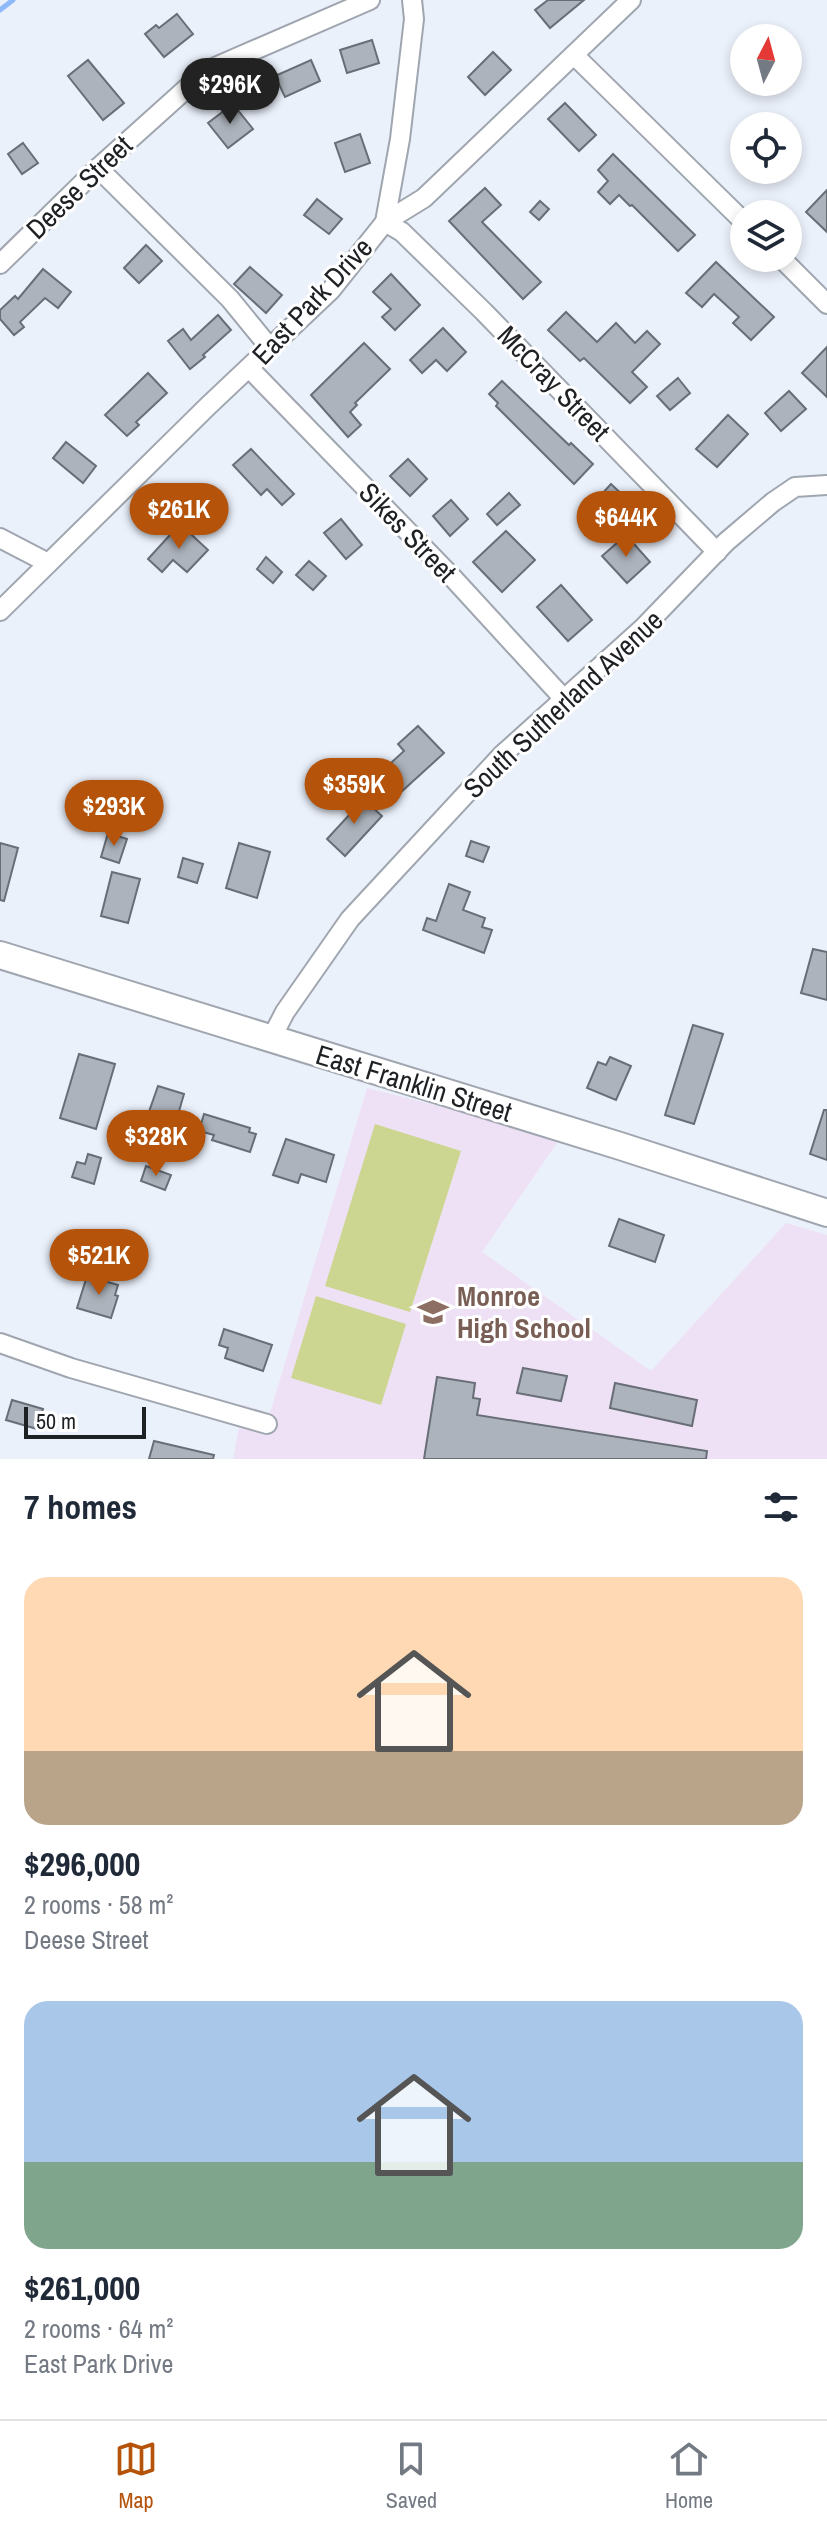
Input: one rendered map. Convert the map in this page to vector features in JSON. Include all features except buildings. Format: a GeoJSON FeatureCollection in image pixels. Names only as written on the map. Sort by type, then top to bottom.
{"type":"FeatureCollection","features":[{"type":"Feature","properties":{"kind":"main road","name":"East Franklin Street"},"geometry":{"type":"LineString","coordinates":[[0,955],[592,1137],[827,1213]]}},
{"type":"Feature","properties":{"kind":"street","name":"Deese Street"},"geometry":{"type":"LineString","coordinates":[[0,264],[98,168],[206,71],[370,0]]}},
{"type":"Feature","properties":{"kind":"street"},"geometry":{"type":"LineString","coordinates":[[385,222],[400,139],[414,19],[412,0]]}},
{"type":"Feature","properties":{"kind":"street","name":"East Park Drive"},"geometry":{"type":"LineString","coordinates":[[0,611],[331,290],[385,222],[424,198],[631,0]]}},
{"type":"Feature","properties":{"kind":"street"},"geometry":{"type":"LineString","coordinates":[[574,55],[730,208]]}},
{"type":"Feature","properties":{"kind":"street"},"geometry":{"type":"LineString","coordinates":[[98,168],[230,299],[270,348]]}},
{"type":"Feature","properties":{"kind":"street","name":"McCray Street"},"geometry":{"type":"LineString","coordinates":[[385,222],[402,232],[484,312],[717,552]]}},
{"type":"Feature","properties":{"kind":"street"},"geometry":{"type":"LineString","coordinates":[[795,272],[827,304]]}},
{"type":"Feature","properties":{"kind":"street","name":"Sikes Street"},"geometry":{"type":"LineString","coordinates":[[249,368],[453,578],[564,699]]}},
{"type":"Feature","properties":{"kind":"street","name":"South Sutherland Avenue"},"geometry":{"type":"LineString","coordinates":[[271,1039],[285,1012],[350,919],[502,755],[665,608],[717,552],[773,502],[795,487],[827,485]]}},
{"type":"Feature","properties":{"kind":"street"},"geometry":{"type":"LineString","coordinates":[[0,538],[48,563]]}},
{"type":"Feature","properties":{"kind":"street"},"geometry":{"type":"LineString","coordinates":[[0,1343],[71,1368],[267,1424]]}},
{"type":"Feature","properties":{"kind":"shaded area","name":"Monroe High School"},"geometry":{"type":"Polygon","coordinates":[[[367,1088],[561,1137],[482,1252],[651,1371],[786,1223],[827,1235],[827,1459],[233,1459],[243,1405],[270,1413],[367,1088]]]}},
{"type":"Feature","properties":{"kind":"green space"},"geometry":{"type":"Polygon","coordinates":[[[375,1124],[461,1151],[410,1312],[325,1286],[375,1124]]]}},
{"type":"Feature","properties":{"kind":"green space"},"geometry":{"type":"Polygon","coordinates":[[[316,1296],[406,1324],[381,1405],[291,1378],[316,1296]]]}},
{"type":"Feature","properties":{"kind":"waterway"},"geometry":{"type":"LineString","coordinates":[[0,10],[13,0]]}},
{"type":"Feature","properties":{"kind":"place","name":"Monroe High School"},"geometry":{"type":"Point","coordinates":[433,1312]}}]}
